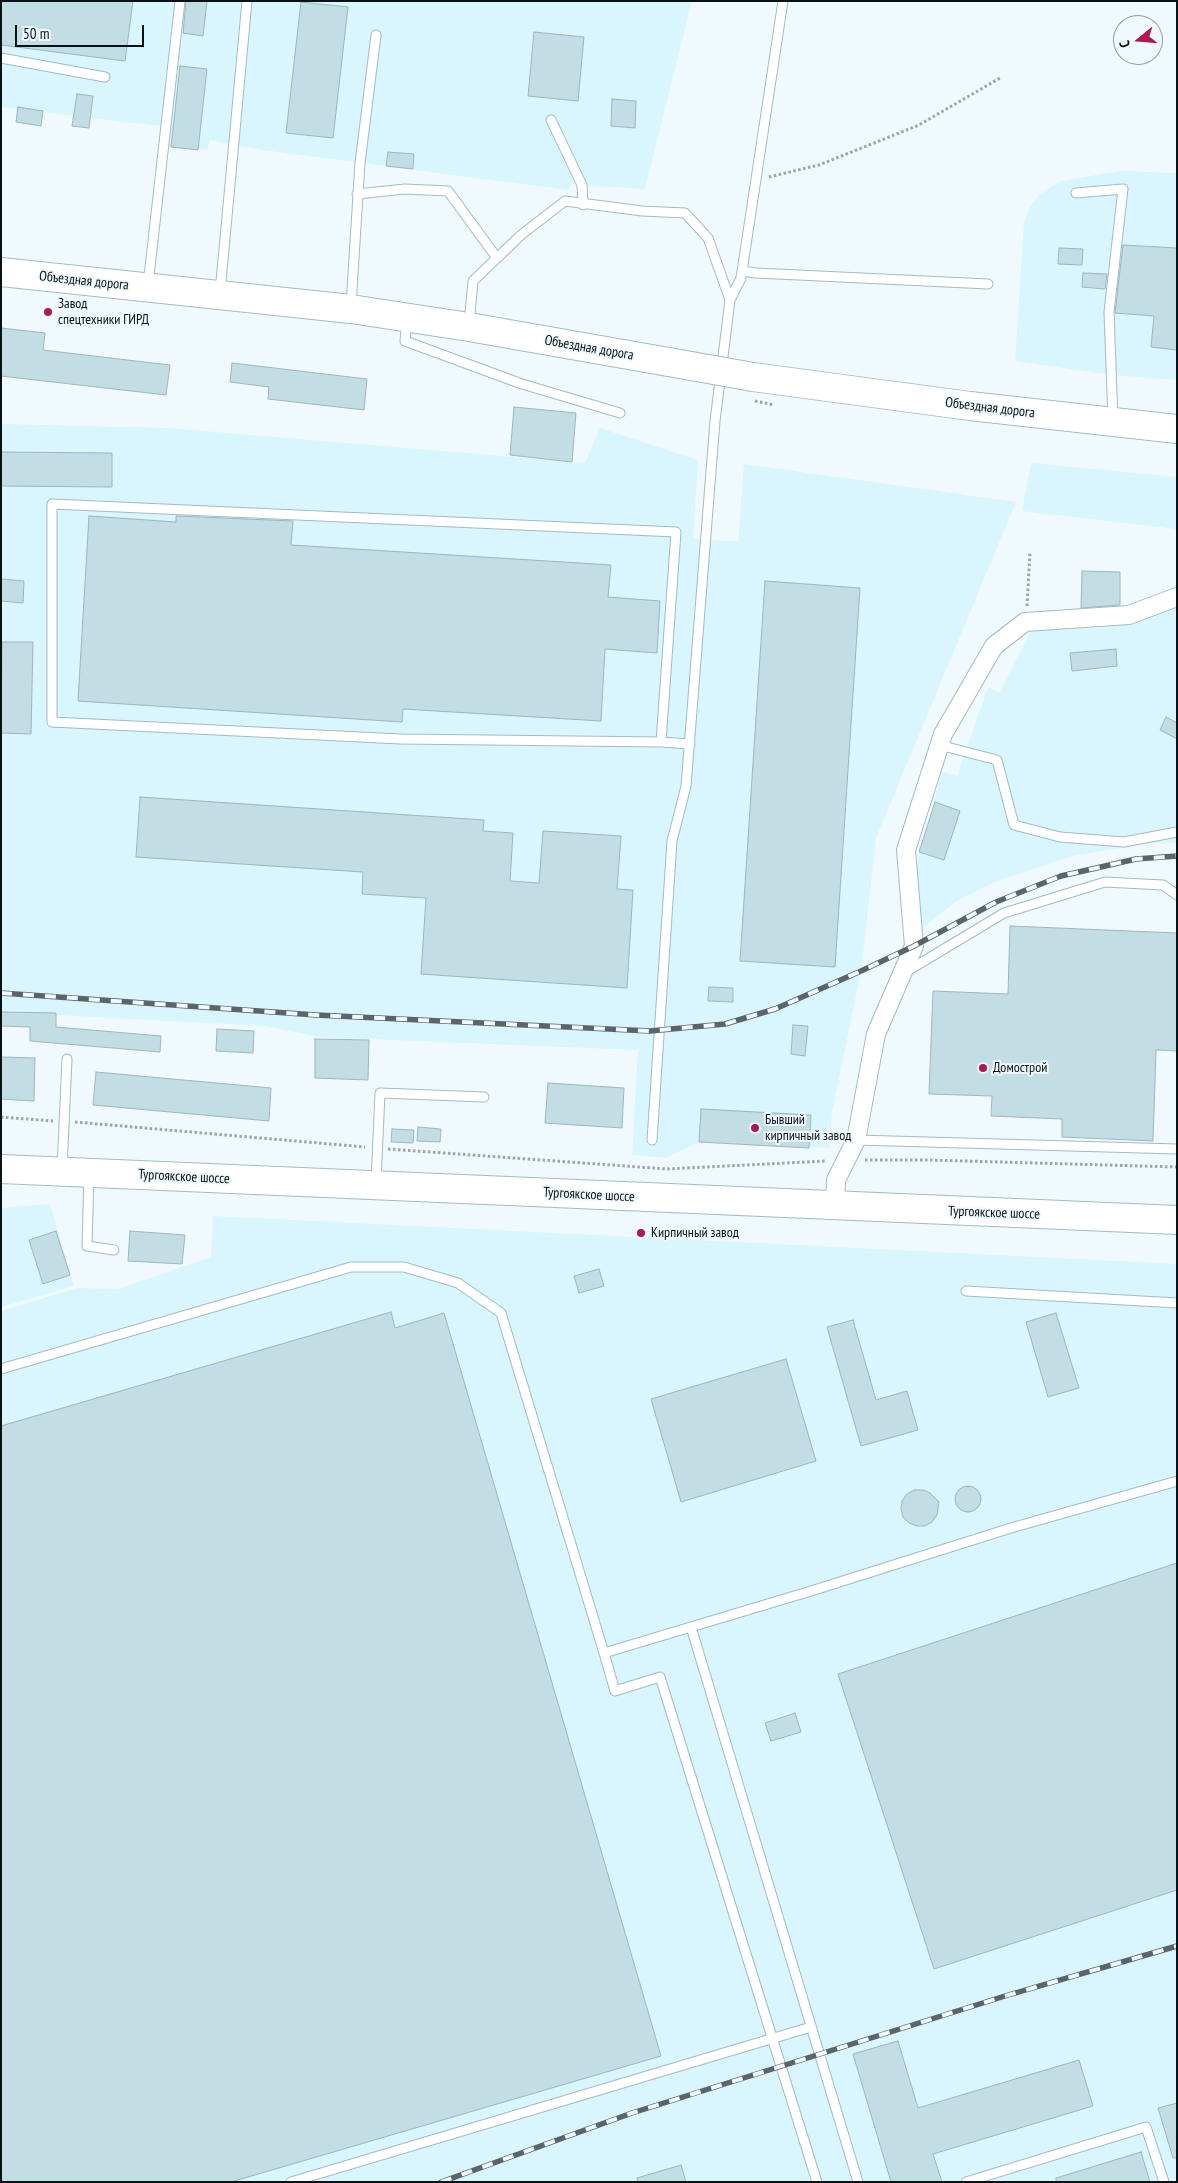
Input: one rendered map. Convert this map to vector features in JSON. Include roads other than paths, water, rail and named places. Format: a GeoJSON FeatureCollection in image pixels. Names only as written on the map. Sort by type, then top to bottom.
{"type":"FeatureCollection","features":[{"type":"Feature","properties":{"kind":"main road","name":"Объездная дорога"},"geometry":{"type":"LineString","coordinates":[[1,272],[351,309],[469,327],[753,377],[970,406],[1177,429]]}},
{"type":"Feature","properties":{"kind":"main road","name":"Тургоякское шоссе"},"geometry":{"type":"LineString","coordinates":[[1,1169],[1177,1220]]}},
{"type":"Feature","properties":{"kind":"street"},"geometry":{"type":"LineString","coordinates":[[835,1206],[836,1180],[856,1140],[876,1034],[914,946],[906,850],[943,734],[994,646],[1025,622],[1128,615],[1177,597]]}},
{"type":"Feature","properties":{"kind":"lane"},"geometry":{"type":"LineString","coordinates":[[147,288],[180,1]]}},
{"type":"Feature","properties":{"kind":"lane"},"geometry":{"type":"LineString","coordinates":[[220,296],[247,1]]}},
{"type":"Feature","properties":{"kind":"lane"},"geometry":{"type":"LineString","coordinates":[[652,1140],[672,841],[686,786],[715,421],[730,300],[741,278],[783,1]]}},
{"type":"Feature","properties":{"kind":"lane"},"geometry":{"type":"LineString","coordinates":[[351,309],[357,194],[376,35]]}},
{"type":"Feature","properties":{"kind":"lane"},"geometry":{"type":"LineString","coordinates":[[1,58],[105,77]]}},
{"type":"Feature","properties":{"kind":"lane"},"geometry":{"type":"LineString","coordinates":[[551,120],[582,185],[583,205]]}},
{"type":"Feature","properties":{"kind":"lane"},"geometry":{"type":"LineString","coordinates":[[357,194],[405,189],[448,191],[497,258]]}},
{"type":"Feature","properties":{"kind":"lane"},"geometry":{"type":"LineString","coordinates":[[1076,193],[1122,189],[1109,312],[1113,422]]}},
{"type":"Feature","properties":{"kind":"lane"},"geometry":{"type":"LineString","coordinates":[[469,327],[474,282],[520,235],[566,201],[583,205],[598,204],[642,211],[685,213],[708,238],[730,300]]}},
{"type":"Feature","properties":{"kind":"lane"},"geometry":{"type":"LineString","coordinates":[[742,271],[988,284]]}},
{"type":"Feature","properties":{"kind":"lane"},"geometry":{"type":"LineString","coordinates":[[407,317],[406,340],[522,384],[620,413]]}},
{"type":"Feature","properties":{"kind":"lane"},"geometry":{"type":"LineString","coordinates":[[661,742],[676,532],[52,504],[52,722],[401,740],[661,742],[690,744]]}},
{"type":"Feature","properties":{"kind":"lane"},"geometry":{"type":"LineString","coordinates":[[939,745],[997,760],[1014,825],[1060,837],[1124,842],[1177,832]]}},
{"type":"Feature","properties":{"kind":"lane"},"geometry":{"type":"LineString","coordinates":[[902,975],[1004,913],[1105,882],[1163,885],[1177,895]]}},
{"type":"Feature","properties":{"kind":"lane"},"geometry":{"type":"LineString","coordinates":[[62,1171],[66,1059]]}},
{"type":"Feature","properties":{"kind":"lane"},"geometry":{"type":"LineString","coordinates":[[375,1186],[380,1093],[484,1097]]}},
{"type":"Feature","properties":{"kind":"lane"},"geometry":{"type":"LineString","coordinates":[[856,1140],[1177,1149]]}},
{"type":"Feature","properties":{"kind":"lane"},"geometry":{"type":"LineString","coordinates":[[89,1173],[87,1246],[114,1250]]}},
{"type":"Feature","properties":{"kind":"lane"},"geometry":{"type":"LineString","coordinates":[[1,1369],[351,1267],[404,1267],[458,1283],[501,1313],[615,1691],[660,1678],[817,2182]]}},
{"type":"Feature","properties":{"kind":"lane"},"geometry":{"type":"LineString","coordinates":[[966,1291],[1177,1303]]}},
{"type":"Feature","properties":{"kind":"lane"},"geometry":{"type":"LineString","coordinates":[[604,1653],[1012,1528],[1177,1481]]}},
{"type":"Feature","properties":{"kind":"lane"},"geometry":{"type":"LineString","coordinates":[[691,1627],[858,2182]]}},
{"type":"Feature","properties":{"kind":"lane"},"geometry":{"type":"LineString","coordinates":[[291,2182],[811,2027]]}},
{"type":"Feature","properties":{"kind":"lane"},"geometry":{"type":"LineString","coordinates":[[966,2182],[1146,2127],[1164,2182]]}},
{"type":"Feature","properties":{"kind":"railway"},"geometry":{"type":"LineString","coordinates":[[1,993],[316,1015],[650,1031],[725,1024],[775,1009],[914,946],[996,902],[1061,876],[1136,859],[1177,856]]}},
{"type":"Feature","properties":{"kind":"railway"},"geometry":{"type":"LineString","coordinates":[[441,2182],[632,2113],[1005,1996],[1177,1946]]}},
{"type":"Feature","properties":{"kind":"place","name":"Завод спецтехники ГИРД"},"geometry":{"type":"Point","coordinates":[48,312]}},
{"type":"Feature","properties":{"kind":"place","name":"Домострой"},"geometry":{"type":"Point","coordinates":[983,1068]}},
{"type":"Feature","properties":{"kind":"place","name":"Бывший кирпичный завод"},"geometry":{"type":"Point","coordinates":[755,1128]}},
{"type":"Feature","properties":{"kind":"place","name":"Кирпичный завод"},"geometry":{"type":"Point","coordinates":[641,1233]}}]}
